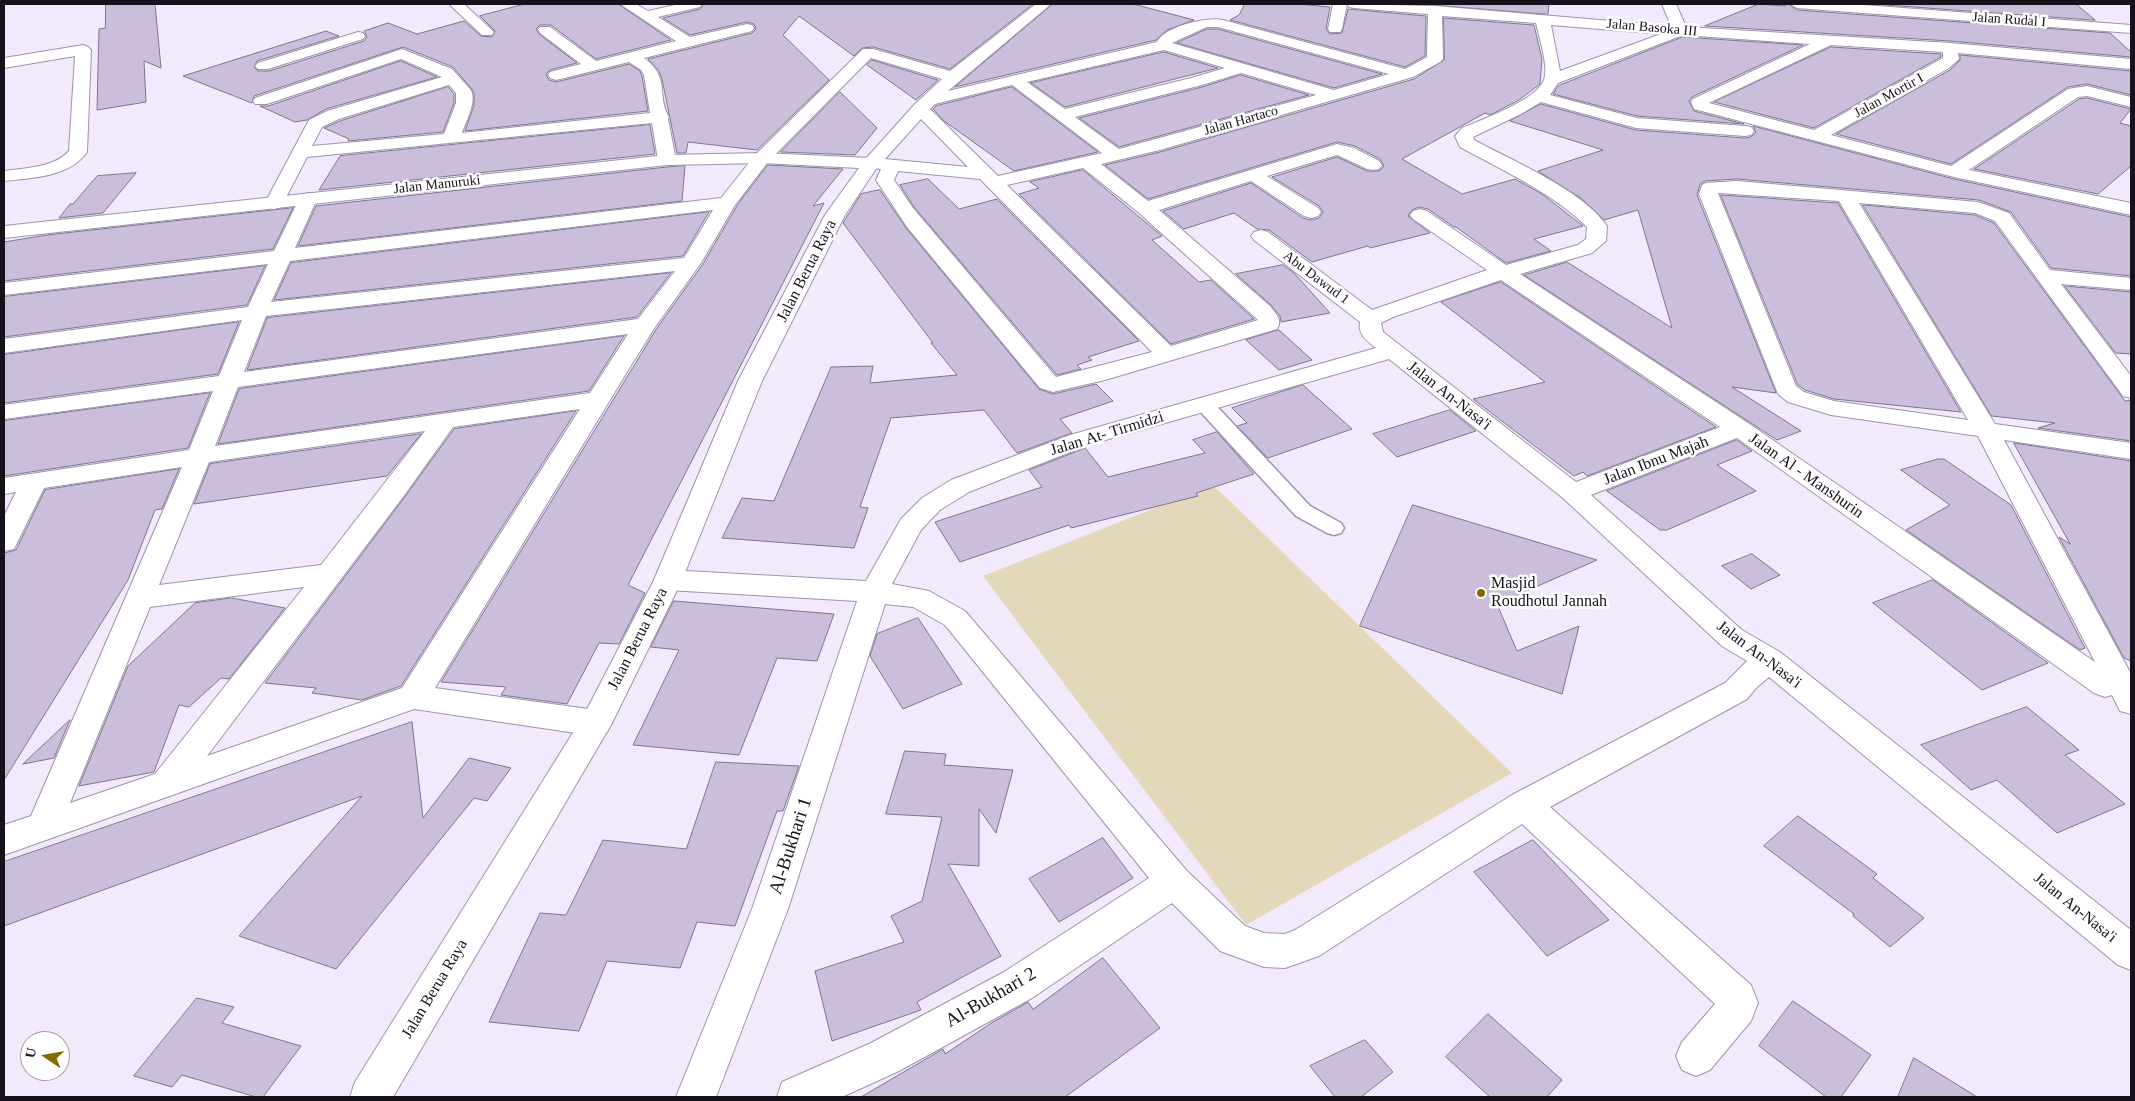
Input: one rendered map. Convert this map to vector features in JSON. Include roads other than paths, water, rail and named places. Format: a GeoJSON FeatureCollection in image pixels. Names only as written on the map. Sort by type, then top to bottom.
{"type":"FeatureCollection","features":[{"type":"Feature","properties":{"kind":"street"},"geometry":{"type":"LineString","coordinates":[[456,4],[487,32]]}},
{"type":"Feature","properties":{"kind":"street"},"geometry":{"type":"LineString","coordinates":[[627,4],[689,43]]}},
{"type":"Feature","properties":{"kind":"street"},"geometry":{"type":"LineString","coordinates":[[647,16],[695,4]]}},
{"type":"Feature","properties":{"kind":"street","name":"Jalan Berua Raya"},"geometry":{"type":"LineString","coordinates":[[370,1097],[596,723],[668,580],[750,381],[835,215],[882,163],[924,105],[953,77],[1044,4]]}},
{"type":"Feature","properties":{"kind":"street"},"geometry":{"type":"LineString","coordinates":[[1335,29],[1340,4]]}},
{"type":"Feature","properties":{"kind":"street","name":"Jalan Basoka III"},"geometry":{"type":"LineString","coordinates":[[1354,4],[1435,10],[1489,9],[1542,19],[1681,31],[1950,48],[2131,64]]}},
{"type":"Feature","properties":{"kind":"street"},"geometry":{"type":"LineString","coordinates":[[1371,320],[1385,312],[1503,272],[1585,249],[1596,241],[1597,226],[1585,213],[1533,180],[1466,143],[1464,136],[1468,132],[1537,99],[1552,80],[1681,31],[1669,4]]}},
{"type":"Feature","properties":{"kind":"street","name":"Jalan Rudal I"},"geometry":{"type":"LineString","coordinates":[[1797,4],[2131,28]]}},
{"type":"Feature","properties":{"kind":"street"},"geometry":{"type":"LineString","coordinates":[[2013,4],[2032,21]]}},
{"type":"Feature","properties":{"kind":"street","name":"Jalan Hartaco"},"geometry":{"type":"LineString","coordinates":[[882,163],[990,178],[1086,161],[1154,146],[1407,74],[1435,59],[1435,10]]}},
{"type":"Feature","properties":{"kind":"street"},"geometry":{"type":"LineString","coordinates":[[1542,19],[1552,80]]}},
{"type":"Feature","properties":{"kind":"street"},"geometry":{"type":"LineString","coordinates":[[1164,45],[1165,40],[1169,37],[1205,23],[1218,22],[1407,74]]}},
{"type":"Feature","properties":{"kind":"street"},"geometry":{"type":"LineString","coordinates":[[556,75],[747,28]]}},
{"type":"Feature","properties":{"kind":"street"},"geometry":{"type":"LineString","coordinates":[[545,30],[592,65]]}},
{"type":"Feature","properties":{"kind":"street"},"geometry":{"type":"LineString","coordinates":[[263,66],[354,35],[380,45],[446,72],[464,92],[464,103],[452,139]]}},
{"type":"Feature","properties":{"kind":"street"},"geometry":{"type":"LineString","coordinates":[[1829,40],[1699,102],[1700,106],[1954,172],[2131,209]]}},
{"type":"Feature","properties":{"kind":"street"},"geometry":{"type":"LineString","coordinates":[[1167,354],[990,178],[924,105],[1164,45],[1334,95]]}},
{"type":"Feature","properties":{"kind":"street","name":"Jalan Mortir I"},"geometry":{"type":"LineString","coordinates":[[1817,136],[1944,65],[1951,59],[1950,48]]}},
{"type":"Feature","properties":{"kind":"street"},"geometry":{"type":"LineString","coordinates":[[4,64],[83,50],[78,152],[76,157],[50,168],[4,176]]}},
{"type":"Feature","properties":{"kind":"street"},"geometry":{"type":"LineString","coordinates":[[413,697],[645,325],[691,262],[727,203],[762,158],[868,52],[953,77]]}},
{"type":"Feature","properties":{"kind":"street"},"geometry":{"type":"LineString","coordinates":[[261,101],[402,54]]}},
{"type":"Feature","properties":{"kind":"street"},"geometry":{"type":"LineString","coordinates":[[633,57],[647,67],[652,75],[661,117],[667,160]]}},
{"type":"Feature","properties":{"kind":"street"},"geometry":{"type":"LineString","coordinates":[[1062,115],[1196,82],[1243,67]]}},
{"type":"Feature","properties":{"kind":"street"},"geometry":{"type":"LineString","coordinates":[[274,203],[316,124],[323,119],[452,78]]}},
{"type":"Feature","properties":{"kind":"street"},"geometry":{"type":"LineString","coordinates":[[1016,82],[1115,154]]}},
{"type":"Feature","properties":{"kind":"street"},"geometry":{"type":"LineString","coordinates":[[1954,172],[2074,92],[2088,91],[2131,102]]}},
{"type":"Feature","properties":{"kind":"street"},"geometry":{"type":"LineString","coordinates":[[1537,99],[1636,123],[1817,136]]}},
{"type":"Feature","properties":{"kind":"street"},"geometry":{"type":"LineString","coordinates":[[302,152],[452,139],[661,117]]}},
{"type":"Feature","properties":{"kind":"street"},"geometry":{"type":"LineString","coordinates":[[1145,208],[1337,149],[1348,152],[1373,165]]}},
{"type":"Feature","properties":{"kind":"street","name":"Jalan Manuruki"},"geometry":{"type":"LineString","coordinates":[[4,232],[667,160],[762,158],[882,163]]}},
{"type":"Feature","properties":{"kind":"street"},"geometry":{"type":"LineString","coordinates":[[882,163],[885,180],[890,189],[927,239],[1014,338],[1048,383],[1058,385],[1268,325],[1269,320],[1262,311],[1145,208],[1086,161]]}},
{"type":"Feature","properties":{"kind":"street"},"geometry":{"type":"LineString","coordinates":[[1252,175],[1311,212]]}},
{"type":"Feature","properties":{"kind":"street"},"geometry":{"type":"LineString","coordinates":[[1989,179],[1990,211]]}},
{"type":"Feature","properties":{"kind":"street"},"geometry":{"type":"LineString","coordinates":[[2131,391],[2002,217],[1990,211],[1978,208],[1737,187],[1721,186],[1708,189],[1708,194],[1786,389],[1796,397],[1831,408],[2131,451]]}},
{"type":"Feature","properties":{"kind":"street"},"geometry":{"type":"LineString","coordinates":[[2112,205],[2131,190]]}},
{"type":"Feature","properties":{"kind":"street"},"geometry":{"type":"LineString","coordinates":[[1845,196],[1987,431],[2122,688]]}},
{"type":"Feature","properties":{"kind":"street"},"geometry":{"type":"LineString","coordinates":[[44,825],[230,381],[256,311],[308,199]]}},
{"type":"Feature","properties":{"kind":"street"},"geometry":{"type":"LineString","coordinates":[[4,289],[727,203]]}},
{"type":"Feature","properties":{"kind":"street","name":"Jalan Al - Manshurin"},"geometry":{"type":"LineString","coordinates":[[1420,215],[2122,688]]}},
{"type":"Feature","properties":{"kind":"street","name":"Abu Dawud 1"},"geometry":{"type":"LineString","coordinates":[[1261,236],[1371,320]]}},
{"type":"Feature","properties":{"kind":"street"},"geometry":{"type":"LineString","coordinates":[[4,346],[256,311],[691,262]]}},
{"type":"Feature","properties":{"kind":"street"},"geometry":{"type":"LineString","coordinates":[[2044,276],[2131,284]]}},
{"type":"Feature","properties":{"kind":"street","name":"Jalan An-Nasa'i"},"geometry":{"type":"LineString","coordinates":[[1371,320],[1370,327],[1373,335],[1573,493],[1732,638],[1769,660],[2131,953]]}},
{"type":"Feature","properties":{"kind":"street"},"geometry":{"type":"LineString","coordinates":[[4,412],[645,325]]}},
{"type":"Feature","properties":{"kind":"street","name":"Jalan At- Tirmidzi"},"geometry":{"type":"LineString","coordinates":[[874,592],[910,525],[931,504],[960,486],[1079,440],[1392,351]]}},
{"type":"Feature","properties":{"kind":"street"},"geometry":{"type":"LineString","coordinates":[[2106,356],[2131,359]]}},
{"type":"Feature","properties":{"kind":"street"},"geometry":{"type":"LineString","coordinates":[[4,486],[599,399]]}},
{"type":"Feature","properties":{"kind":"street"},"geometry":{"type":"LineString","coordinates":[[167,784],[445,421]]}},
{"type":"Feature","properties":{"kind":"street","name":"Jalan Ibnu Majah"},"geometry":{"type":"LineString","coordinates":[[1573,493],[1738,428]]}},
{"type":"Feature","properties":{"kind":"street"},"geometry":{"type":"LineString","coordinates":[[4,542],[35,481]]}},
{"type":"Feature","properties":{"kind":"street"},"geometry":{"type":"LineString","coordinates":[[139,598],[329,574]]}},
{"type":"Feature","properties":{"kind":"street"},"geometry":{"type":"LineString","coordinates":[[668,580],[874,592],[919,598],[955,618],[1174,882],[1232,939],[1264,950],[1285,951],[1306,944],[1524,805],[1736,691],[1745,680],[1769,660]]}},
{"type":"Feature","properties":{"kind":"street","name":"Al-Bukhari 1"},"geometry":{"type":"LineString","coordinates":[[695,1097],[770,909],[874,592]]}},
{"type":"Feature","properties":{"kind":"street"},"geometry":{"type":"LineString","coordinates":[[4,840],[413,697],[596,723]]}},
{"type":"Feature","properties":{"kind":"street"},"geometry":{"type":"LineString","coordinates":[[1524,805],[1737,998],[1739,1003],[1737,1008],[1696,1056]]}},
{"type":"Feature","properties":{"kind":"street","name":"Al-Bukhari 2"},"geometry":{"type":"LineString","coordinates":[[798,1097],[885,1057],[1018,985],[1174,882]]}},
{"type":"Feature","properties":{"kind":"lane"},"geometry":{"type":"LineString","coordinates":[[1204,404],[1302,510],[1334,528]]}},
{"type":"Feature","properties":{"kind":"place","name":"Masjid Roudhotul Jannah"},"geometry":{"type":"Point","coordinates":[1481,593]}}]}
